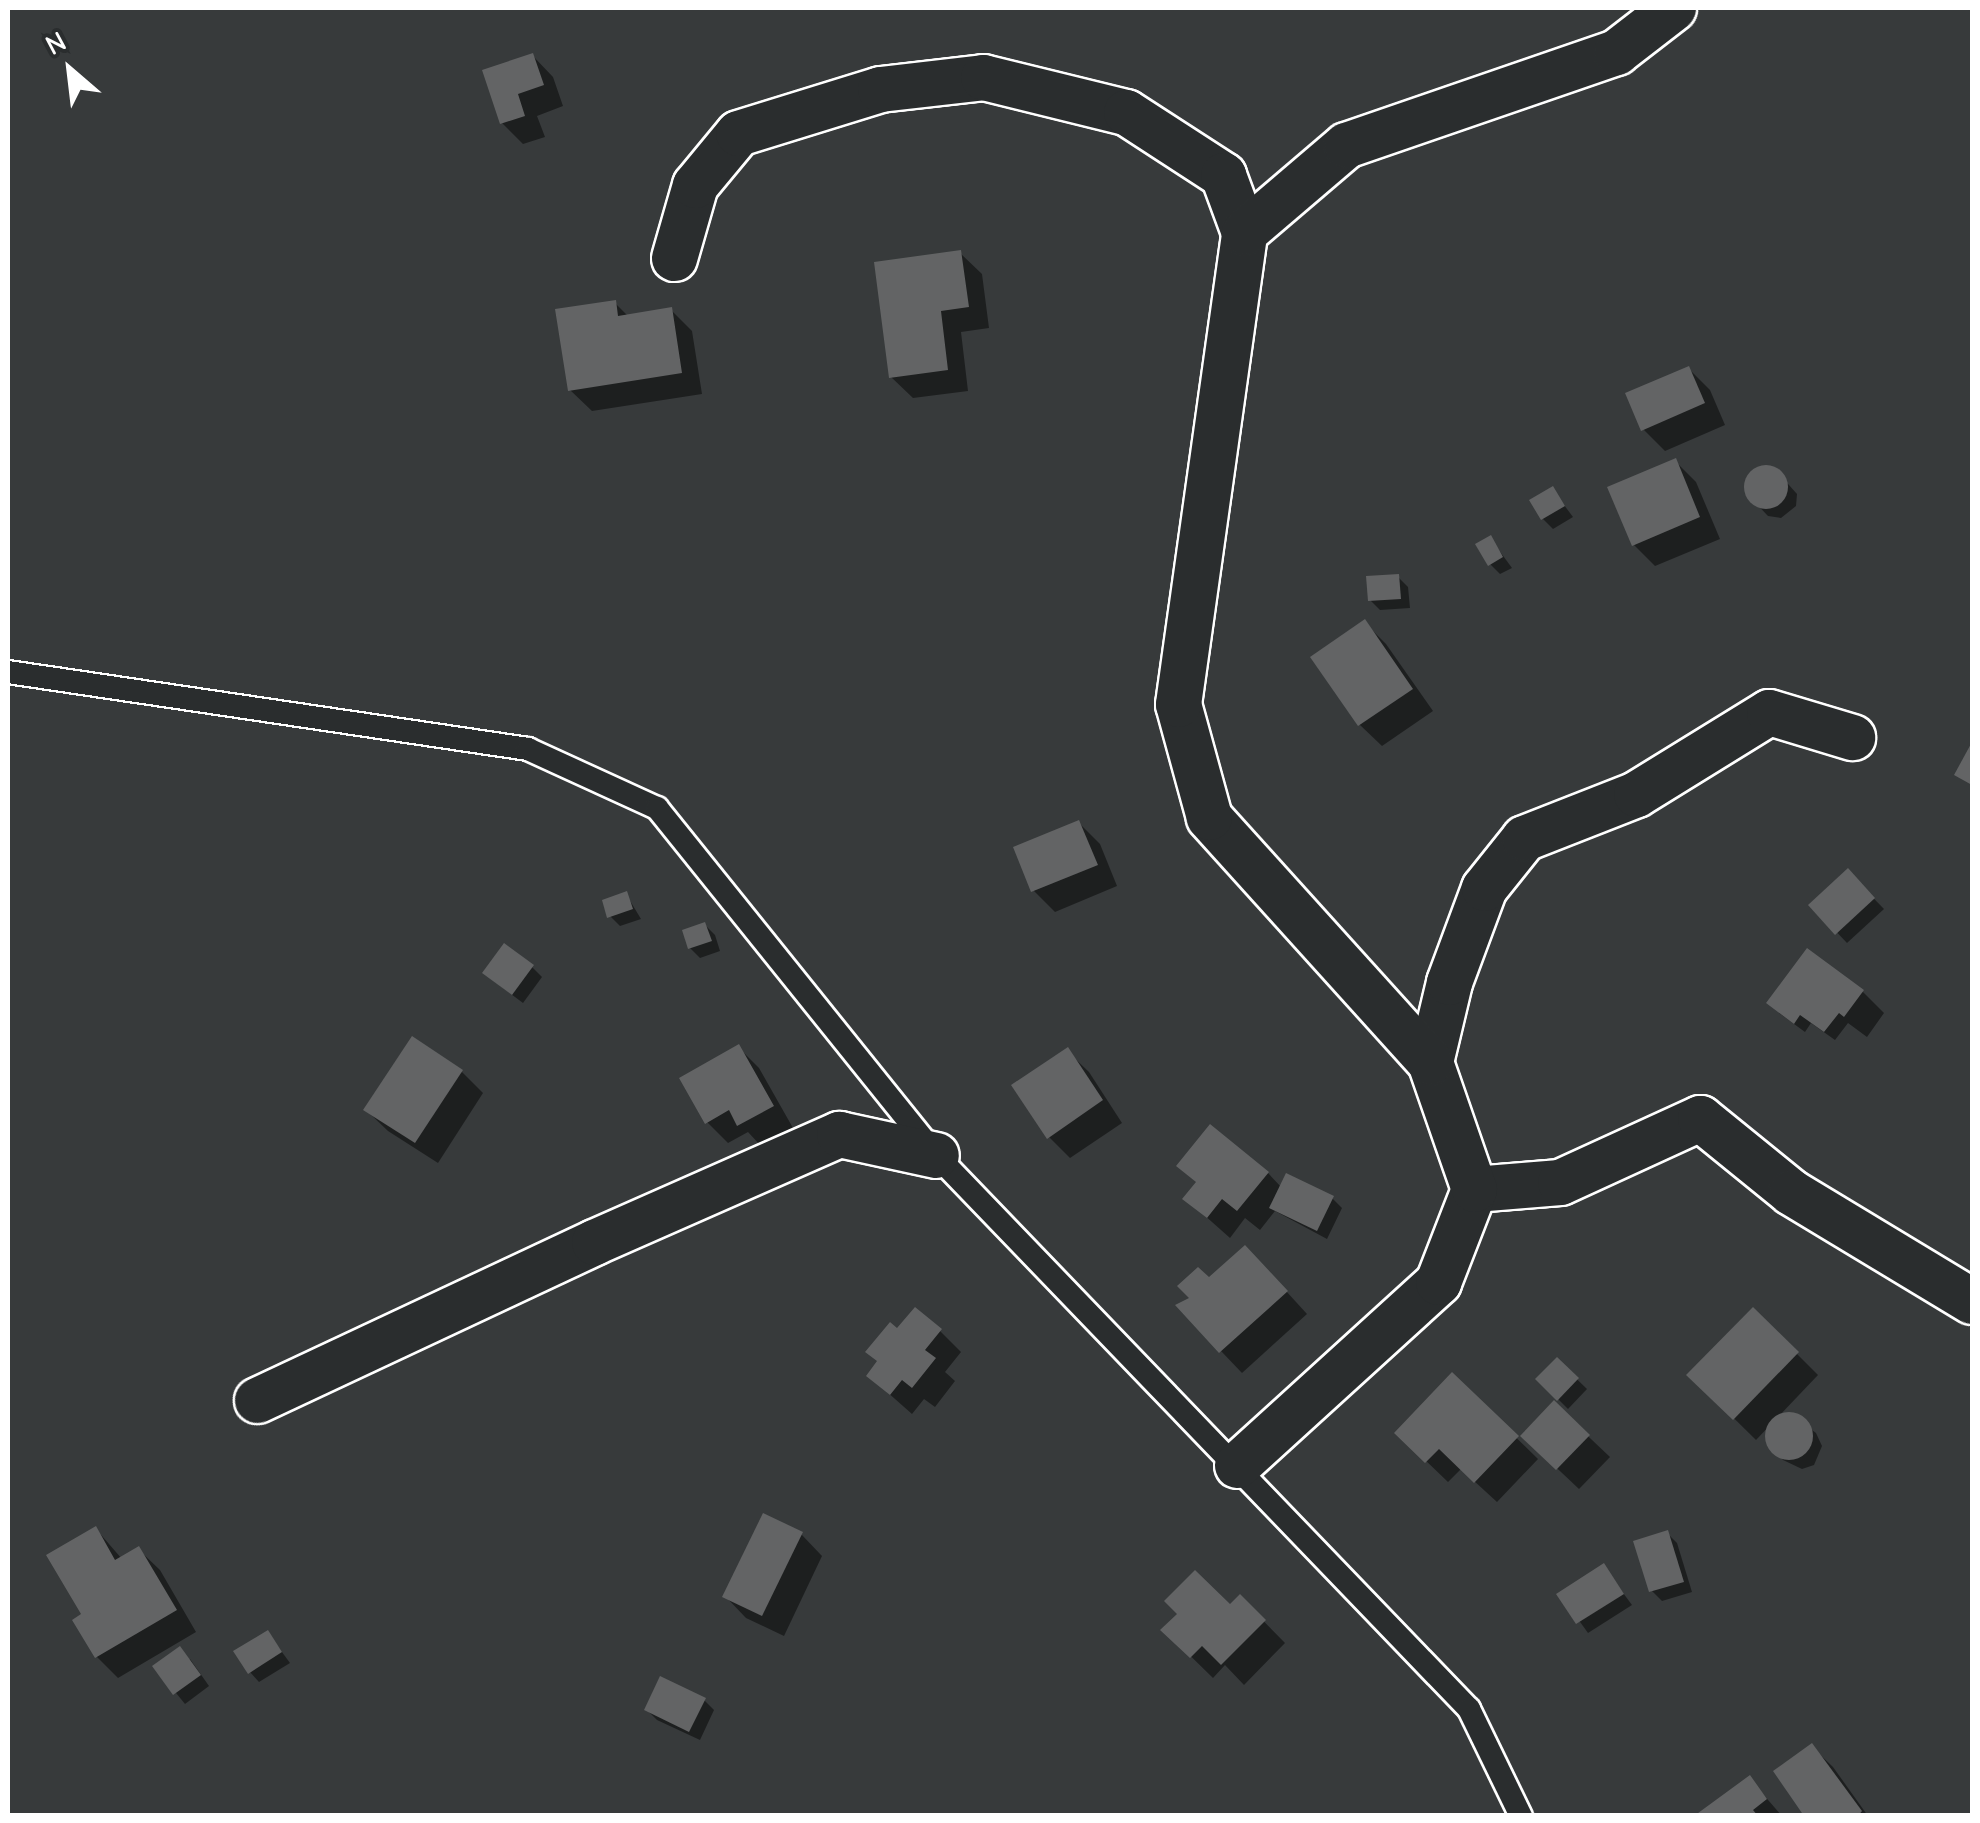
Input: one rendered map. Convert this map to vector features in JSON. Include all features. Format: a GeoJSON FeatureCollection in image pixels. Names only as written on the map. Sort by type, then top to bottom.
{"type":"FeatureCollection","features":[{"type":"Feature","properties":{"kind":"street"},"geometry":{"type":"LineString","coordinates":[[1244,232],[1346,145],[1616,52],[1673,8]]}},
{"type":"Feature","properties":{"kind":"street"},"geometry":{"type":"LineString","coordinates":[[674,258],[696,185],[738,134],[880,89],[983,78],[1126,112],[1224,175],[1244,232],[1178,704],[1209,816],[1430,1062],[1474,1189],[1438,1282],[1237,1465]]}},
{"type":"Feature","properties":{"kind":"street"},"geometry":{"type":"LineString","coordinates":[[1430,1062],[1449,982],[1484,888],[1524,838],[1636,794],[1769,712],[1852,737]]}},
{"type":"Feature","properties":{"kind":"street"},"geometry":{"type":"LineString","coordinates":[[1474,1189],[1560,1182],[1700,1118],[1791,1192],[1972,1301]]}},
{"type":"Feature","properties":{"kind":"street"},"geometry":{"type":"LineString","coordinates":[[257,1400],[610,1234],[839,1134],[936,1154]]}},
{"type":"Feature","properties":{"kind":"lane"},"geometry":{"type":"LineString","coordinates":[[8,672],[528,748],[657,808],[936,1154],[1469,1709],[1522,1816]]}},
{"type":"Feature","properties":{"kind":"building"},"geometry":{"type":"Polygon","coordinates":[[[533,53],[544,85],[518,94],[525,116],[500,124],[482,70],[533,53]]]}},
{"type":"Feature","properties":{"kind":"building"},"geometry":{"type":"Polygon","coordinates":[[[961,250],[969,307],[941,311],[948,370],[889,378],[874,262],[961,250]]]}},
{"type":"Feature","properties":{"kind":"building"},"geometry":{"type":"Polygon","coordinates":[[[616,300],[618,316],[672,307],[682,373],[568,391],[555,309],[616,300]]]}},
{"type":"Feature","properties":{"kind":"building"},"geometry":{"type":"Polygon","coordinates":[[[1689,366],[1705,403],[1641,431],[1625,393],[1689,366]]]}},
{"type":"Feature","properties":{"kind":"building"},"geometry":{"type":"Polygon","coordinates":[[[1676,458],[1700,517],[1632,546],[1607,487],[1676,458]]]}},
{"type":"Feature","properties":{"kind":"building"},"geometry":{"type":"Polygon","coordinates":[[[1766,465],[1782,471],[1788,487],[1782,503],[1766,509],[1750,503],[1744,487],[1750,471],[1766,465]]]}},
{"type":"Feature","properties":{"kind":"building"},"geometry":{"type":"Polygon","coordinates":[[[1553,486],[1565,506],[1541,520],[1529,500],[1553,486]]]}},
{"type":"Feature","properties":{"kind":"building"},"geometry":{"type":"Polygon","coordinates":[[[1491,535],[1503,557],[1488,566],[1475,544],[1491,535]]]}},
{"type":"Feature","properties":{"kind":"building"},"geometry":{"type":"Polygon","coordinates":[[[1399,574],[1401,599],[1368,601],[1366,576],[1399,574]]]}},
{"type":"Feature","properties":{"kind":"building"},"geometry":{"type":"Polygon","coordinates":[[[1365,619],[1413,689],[1358,726],[1310,657],[1365,619]]]}},
{"type":"Feature","properties":{"kind":"building"},"geometry":{"type":"Polygon","coordinates":[[[1972,742],[1972,785],[1954,775],[1972,742]]]}},
{"type":"Feature","properties":{"kind":"building"},"geometry":{"type":"Polygon","coordinates":[[[1079,820],[1098,865],[1031,892],[1013,847],[1079,820]]]}},
{"type":"Feature","properties":{"kind":"building"},"geometry":{"type":"Polygon","coordinates":[[[1848,868],[1875,898],[1835,935],[1808,905],[1848,868]]]}},
{"type":"Feature","properties":{"kind":"building"},"geometry":{"type":"Polygon","coordinates":[[[627,891],[633,909],[607,918],[602,900],[627,891]]]}},
{"type":"Feature","properties":{"kind":"building"},"geometry":{"type":"Polygon","coordinates":[[[705,922],[712,941],[688,949],[682,930],[705,922]]]}},
{"type":"Feature","properties":{"kind":"building"},"geometry":{"type":"Polygon","coordinates":[[[504,943],[534,965],[512,995],[482,973],[504,943]]]}},
{"type":"Feature","properties":{"kind":"building"},"geometry":{"type":"Polygon","coordinates":[[[1807,948],[1864,990],[1844,1017],[1839,1013],[1824,1032],[1800,1015],[1794,1024],[1766,1003],[1807,948]]]}},
{"type":"Feature","properties":{"kind":"building"},"geometry":{"type":"Polygon","coordinates":[[[412,1036],[463,1070],[415,1143],[363,1110],[412,1036]]]}},
{"type":"Feature","properties":{"kind":"building"},"geometry":{"type":"Polygon","coordinates":[[[739,1044],[774,1106],[737,1126],[729,1110],[705,1124],[679,1078],[739,1044]]]}},
{"type":"Feature","properties":{"kind":"building"},"geometry":{"type":"Polygon","coordinates":[[[1068,1047],[1103,1100],[1047,1139],[1011,1085],[1068,1047]]]}},
{"type":"Feature","properties":{"kind":"building"},"geometry":{"type":"Polygon","coordinates":[[[1210,1124],[1269,1172],[1237,1211],[1222,1199],[1207,1218],[1182,1199],[1196,1182],[1176,1166],[1210,1124]]]}},
{"type":"Feature","properties":{"kind":"building"},"geometry":{"type":"Polygon","coordinates":[[[1286,1173],[1334,1196],[1317,1231],[1269,1208],[1286,1173]]]}},
{"type":"Feature","properties":{"kind":"building"},"geometry":{"type":"Polygon","coordinates":[[[1245,1245],[1288,1291],[1219,1353],[1175,1305],[1189,1298],[1177,1286],[1198,1267],[1209,1277],[1245,1245]]]}},
{"type":"Feature","properties":{"kind":"building"},"geometry":{"type":"Polygon","coordinates":[[[915,1307],[942,1329],[925,1350],[936,1358],[912,1388],[902,1380],[890,1395],[866,1376],[877,1361],[865,1352],[890,1322],[897,1328],[915,1307]]]}},
{"type":"Feature","properties":{"kind":"building"},"geometry":{"type":"Polygon","coordinates":[[[1753,1307],[1799,1352],[1733,1420],[1686,1375],[1753,1307]]]}},
{"type":"Feature","properties":{"kind":"building"},"geometry":{"type":"Polygon","coordinates":[[[1557,1357],[1579,1378],[1557,1401],[1535,1379],[1557,1357]]]}},
{"type":"Feature","properties":{"kind":"building"},"geometry":{"type":"Polygon","coordinates":[[[1452,1372],[1519,1436],[1474,1483],[1439,1449],[1425,1463],[1394,1433],[1452,1372]]]}},
{"type":"Feature","properties":{"kind":"building"},"geometry":{"type":"Polygon","coordinates":[[[1554,1400],[1590,1435],[1556,1470],[1520,1436],[1554,1400]]]}},
{"type":"Feature","properties":{"kind":"building"},"geometry":{"type":"Polygon","coordinates":[[[1789,1412],[1806,1419],[1813,1436],[1806,1453],[1789,1460],[1772,1453],[1765,1436],[1772,1419],[1789,1412]]]}},
{"type":"Feature","properties":{"kind":"building"},"geometry":{"type":"Polygon","coordinates":[[[763,1513],[803,1532],[762,1616],[722,1597],[763,1513]]]}},
{"type":"Feature","properties":{"kind":"building"},"geometry":{"type":"Polygon","coordinates":[[[96,1526],[115,1560],[139,1546],[177,1610],[95,1658],[72,1620],[81,1614],[46,1555],[96,1526]]]}},
{"type":"Feature","properties":{"kind":"building"},"geometry":{"type":"Polygon","coordinates":[[[1668,1530],[1684,1582],[1649,1592],[1633,1541],[1668,1530]]]}},
{"type":"Feature","properties":{"kind":"building"},"geometry":{"type":"Polygon","coordinates":[[[1604,1563],[1624,1594],[1576,1624],[1556,1594],[1604,1563]]]}},
{"type":"Feature","properties":{"kind":"building"},"geometry":{"type":"Polygon","coordinates":[[[1195,1570],[1230,1604],[1240,1594],[1266,1620],[1221,1665],[1202,1646],[1190,1658],[1160,1630],[1177,1614],[1164,1601],[1195,1570]]]}},
{"type":"Feature","properties":{"kind":"building"},"geometry":{"type":"Polygon","coordinates":[[[268,1630],[282,1652],[248,1674],[233,1651],[268,1630]]]}},
{"type":"Feature","properties":{"kind":"building"},"geometry":{"type":"Polygon","coordinates":[[[180,1646],[201,1675],[173,1695],[152,1666],[180,1646]]]}},
{"type":"Feature","properties":{"kind":"building"},"geometry":{"type":"Polygon","coordinates":[[[660,1676],[706,1698],[689,1732],[644,1710],[660,1676]]]}},
{"type":"Feature","properties":{"kind":"building"},"geometry":{"type":"Polygon","coordinates":[[[1812,1743],[1862,1811],[1858,1816],[1804,1816],[1773,1771],[1812,1743]]]}},
{"type":"Feature","properties":{"kind":"building"},"geometry":{"type":"Polygon","coordinates":[[[1750,1775],[1767,1799],[1753,1810],[1758,1816],[1694,1816],[1750,1775]]]}}]}
